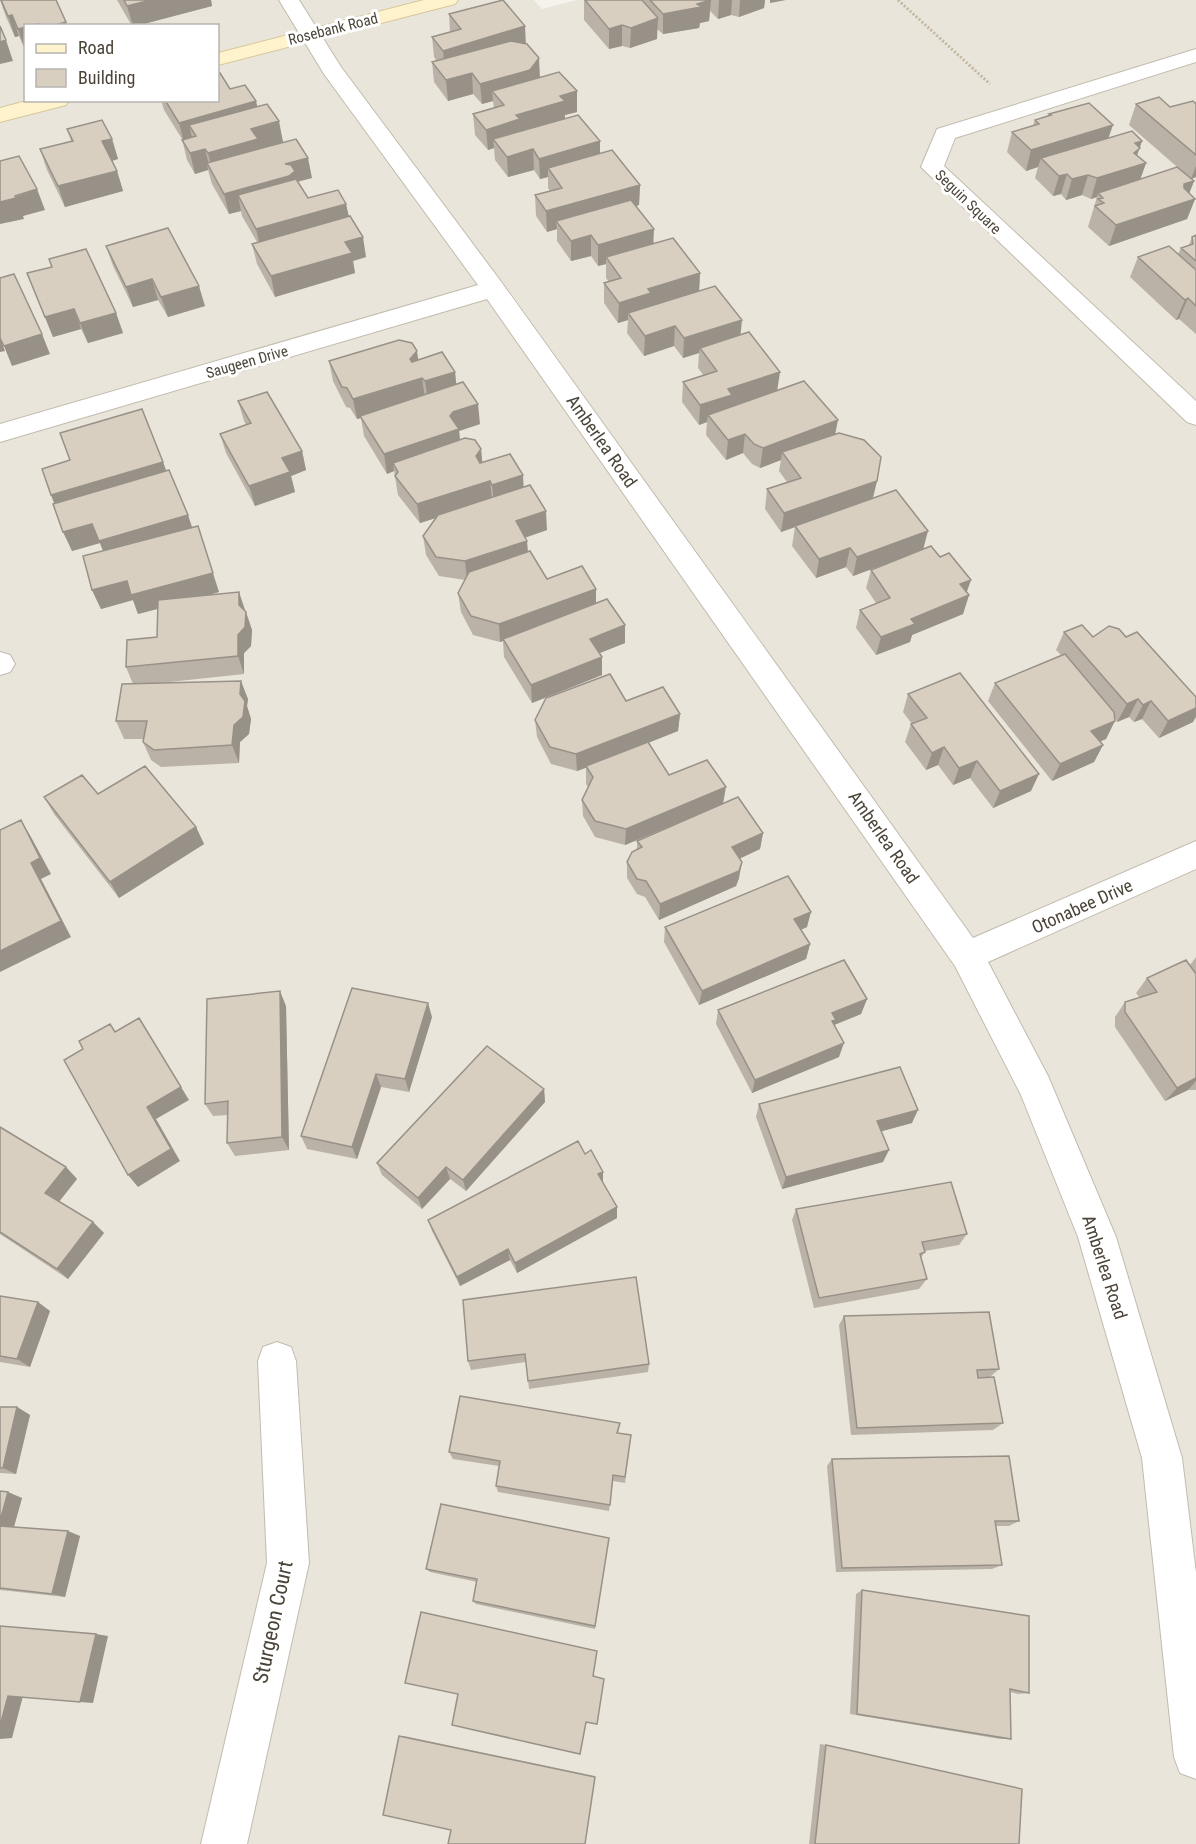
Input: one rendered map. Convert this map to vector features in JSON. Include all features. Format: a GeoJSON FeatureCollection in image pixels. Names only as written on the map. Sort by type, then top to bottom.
{"type":"FeatureCollection","features":[{"type":"Feature","properties":{"kind":"street","name":"Amberlea Road"},"geometry":{"type":"LineString","coordinates":[[289,0],[332,69],[493,289],[967,956],[1036,1088],[1097,1237],[1159,1447],[1196,1757]]}},
{"type":"Feature","properties":{"kind":"street","name":"Rosebank Road"},"geometry":{"type":"LineString","coordinates":[[219,59],[448,0]]}},
{"type":"Feature","properties":{"kind":"street","name":"Seguin Square"},"geometry":{"type":"LineString","coordinates":[[1196,55],[1018,109],[945,134],[932,167],[1196,416]]}},
{"type":"Feature","properties":{"kind":"street"},"geometry":{"type":"LineString","coordinates":[[0,115],[50,102]]}},
{"type":"Feature","properties":{"kind":"street","name":"Saugeen Drive"},"geometry":{"type":"LineString","coordinates":[[0,434],[493,289]]}},
{"type":"Feature","properties":{"kind":"street","name":"Otonabee Drive"},"geometry":{"type":"LineString","coordinates":[[967,956],[1196,854]]}},
{"type":"Feature","properties":{"kind":"street","name":"Sturgeon Court"},"geometry":{"type":"LineString","coordinates":[[224,1844],[288,1563],[277,1361]]}},
{"type":"Feature","properties":{"kind":"path"},"geometry":{"type":"LineString","coordinates":[[898,0],[1018,109]]}},
{"type":"Feature","properties":{"kind":"shaded area"},"geometry":{"type":"Polygon","coordinates":[[[0,0],[534,0],[542,9],[577,0],[1196,0],[1196,1844],[0,1844],[0,0]]]}},
{"type":"Feature","properties":{"kind":"building"},"geometry":{"type":"Polygon","coordinates":[[[1,0],[56,0],[66,22],[24,24],[24,28],[18,29],[12,15],[8,16],[1,0]]]}},
{"type":"Feature","properties":{"kind":"building"},"geometry":{"type":"Polygon","coordinates":[[[124,0],[151,0],[127,6],[124,0]]]}},
{"type":"Feature","properties":{"kind":"building"},"geometry":{"type":"Polygon","coordinates":[[[503,0],[525,26],[443,51],[432,37],[461,29],[449,14],[503,0]]]}},
{"type":"Feature","properties":{"kind":"building"},"geometry":{"type":"Polygon","coordinates":[[[585,0],[642,0],[658,18],[631,28],[622,25],[609,29],[585,0]]]}},
{"type":"Feature","properties":{"kind":"building"},"geometry":{"type":"Polygon","coordinates":[[[650,0],[711,0],[697,4],[701,7],[663,14],[650,0]]]}},
{"type":"Feature","properties":{"kind":"building"},"geometry":{"type":"Polygon","coordinates":[[[0,26],[6,40],[0,42],[0,26]]]}},
{"type":"Feature","properties":{"kind":"building"},"geometry":{"type":"Polygon","coordinates":[[[511,41],[527,44],[539,58],[530,70],[480,84],[472,73],[446,80],[432,62],[511,41]]]}},
{"type":"Feature","properties":{"kind":"building"},"geometry":{"type":"Polygon","coordinates":[[[559,72],[577,91],[560,96],[565,101],[516,115],[520,119],[486,130],[473,114],[504,105],[492,91],[559,72]]]}},
{"type":"Feature","properties":{"kind":"building"},"geometry":{"type":"Polygon","coordinates":[[[219,74],[230,89],[245,85],[256,101],[179,123],[166,102],[219,102],[219,74]]]}},
{"type":"Feature","properties":{"kind":"building"},"geometry":{"type":"Polygon","coordinates":[[[1159,97],[1170,107],[1193,101],[1196,104],[1196,155],[1136,104],[1159,97]]]}},
{"type":"Feature","properties":{"kind":"building"},"geometry":{"type":"Polygon","coordinates":[[[1089,103],[1113,125],[1031,150],[1012,132],[1039,124],[1035,120],[1051,115],[1049,114],[1089,103]]]}},
{"type":"Feature","properties":{"kind":"building"},"geometry":{"type":"Polygon","coordinates":[[[267,104],[279,121],[251,129],[258,139],[208,153],[205,149],[190,153],[182,140],[196,136],[189,125],[267,104]]]}},
{"type":"Feature","properties":{"kind":"building"},"geometry":{"type":"Polygon","coordinates":[[[578,115],[600,141],[539,159],[533,149],[507,157],[493,139],[578,115]]]}},
{"type":"Feature","properties":{"kind":"building"},"geometry":{"type":"Polygon","coordinates":[[[102,120],[112,139],[102,141],[117,171],[58,186],[40,149],[73,141],[67,129],[102,120]]]}},
{"type":"Feature","properties":{"kind":"building"},"geometry":{"type":"Polygon","coordinates":[[[1132,131],[1142,141],[1135,143],[1140,148],[1134,153],[1146,163],[1097,178],[1088,175],[1072,179],[1067,174],[1059,176],[1041,158],[1132,131]]]}},
{"type":"Feature","properties":{"kind":"building"},"geometry":{"type":"Polygon","coordinates":[[[296,139],[308,158],[285,164],[291,165],[295,171],[289,176],[224,194],[207,163],[296,139]]]}},
{"type":"Feature","properties":{"kind":"building"},"geometry":{"type":"Polygon","coordinates":[[[612,150],[640,185],[546,211],[535,195],[562,188],[548,168],[612,150]]]}},
{"type":"Feature","properties":{"kind":"building"},"geometry":{"type":"Polygon","coordinates":[[[19,156],[37,189],[0,202],[0,161],[19,156]]]}},
{"type":"Feature","properties":{"kind":"building"},"geometry":{"type":"Polygon","coordinates":[[[1177,167],[1194,181],[1184,184],[1184,188],[1195,199],[1116,225],[1095,206],[1104,203],[1098,199],[1103,198],[1098,193],[1177,167]]]}},
{"type":"Feature","properties":{"kind":"building"},"geometry":{"type":"Polygon","coordinates":[[[296,179],[308,198],[338,190],[346,204],[256,229],[238,195],[296,179]]]}},
{"type":"Feature","properties":{"kind":"building"},"geometry":{"type":"Polygon","coordinates":[[[631,200],[654,229],[598,245],[591,235],[571,241],[556,221],[631,200]]]}},
{"type":"Feature","properties":{"kind":"building"},"geometry":{"type":"Polygon","coordinates":[[[350,216],[363,237],[345,242],[352,253],[271,276],[252,244],[350,216]]]}},
{"type":"Feature","properties":{"kind":"building"},"geometry":{"type":"Polygon","coordinates":[[[168,228],[199,286],[161,297],[152,279],[126,287],[106,246],[168,228]]]}},
{"type":"Feature","properties":{"kind":"building"},"geometry":{"type":"Polygon","coordinates":[[[1196,235],[1196,261],[1181,248],[1193,244],[1192,237],[1196,235]]]}},
{"type":"Feature","properties":{"kind":"building"},"geometry":{"type":"Polygon","coordinates":[[[673,238],[700,273],[648,289],[651,293],[619,303],[604,283],[621,278],[606,257],[673,238]]]}},
{"type":"Feature","properties":{"kind":"building"},"geometry":{"type":"Polygon","coordinates":[[[1169,246],[1196,270],[1196,306],[1188,298],[1185,300],[1138,257],[1169,246]]]}},
{"type":"Feature","properties":{"kind":"building"},"geometry":{"type":"Polygon","coordinates":[[[86,249],[116,313],[80,323],[74,309],[45,317],[27,273],[52,267],[49,259],[86,249]]]}},
{"type":"Feature","properties":{"kind":"building"},"geometry":{"type":"Polygon","coordinates":[[[14,274],[42,334],[4,346],[0,338],[0,278],[14,274]]]}},
{"type":"Feature","properties":{"kind":"building"},"geometry":{"type":"Polygon","coordinates":[[[715,286],[742,320],[684,338],[675,326],[645,336],[628,313],[715,286]]]}},
{"type":"Feature","properties":{"kind":"building"},"geometry":{"type":"Polygon","coordinates":[[[749,332],[780,372],[728,389],[732,395],[700,405],[683,382],[717,371],[700,348],[749,332]]]}},
{"type":"Feature","properties":{"kind":"building"},"geometry":{"type":"Polygon","coordinates":[[[399,340],[412,343],[417,351],[410,359],[412,362],[442,352],[455,372],[425,381],[422,378],[353,399],[347,388],[342,387],[329,361],[399,340]]]}},
{"type":"Feature","properties":{"kind":"building"},"geometry":{"type":"Polygon","coordinates":[[[804,381],[838,420],[763,448],[754,444],[745,434],[728,440],[708,415],[804,381]]]}},
{"type":"Feature","properties":{"kind":"building"},"geometry":{"type":"Polygon","coordinates":[[[463,382],[478,404],[453,412],[450,416],[459,429],[384,454],[360,416],[463,382]]]}},
{"type":"Feature","properties":{"kind":"building"},"geometry":{"type":"Polygon","coordinates":[[[267,392],[302,451],[282,458],[290,472],[249,486],[220,434],[251,423],[238,401],[267,392]]]}},
{"type":"Feature","properties":{"kind":"building"},"geometry":{"type":"Polygon","coordinates":[[[142,409],[163,462],[51,495],[42,469],[70,460],[60,433],[142,409]]]}},
{"type":"Feature","properties":{"kind":"building"},"geometry":{"type":"Polygon","coordinates":[[[839,433],[864,440],[881,457],[877,481],[784,513],[767,489],[801,478],[782,452],[839,433]]]}},
{"type":"Feature","properties":{"kind":"building"},"geometry":{"type":"Polygon","coordinates":[[[465,438],[475,440],[481,449],[476,456],[480,463],[510,454],[523,475],[492,485],[490,481],[417,504],[395,476],[398,472],[393,463],[465,438]]]}},
{"type":"Feature","properties":{"kind":"building"},"geometry":{"type":"Polygon","coordinates":[[[169,470],[188,515],[99,541],[92,524],[63,532],[53,504],[169,470]]]}},
{"type":"Feature","properties":{"kind":"building"},"geometry":{"type":"Polygon","coordinates":[[[530,485],[546,511],[516,521],[527,541],[465,561],[436,557],[423,536],[438,515],[530,485]]]}},
{"type":"Feature","properties":{"kind":"building"},"geometry":{"type":"Polygon","coordinates":[[[896,490],[928,531],[857,557],[850,548],[819,559],[795,526],[896,490]]]}},
{"type":"Feature","properties":{"kind":"building"},"geometry":{"type":"Polygon","coordinates":[[[198,526],[213,573],[131,595],[127,581],[92,590],[83,556],[198,526]]]}},
{"type":"Feature","properties":{"kind":"building"},"geometry":{"type":"Polygon","coordinates":[[[931,546],[940,557],[949,553],[971,580],[960,584],[969,595],[911,619],[915,624],[881,637],[860,610],[890,598],[871,570],[931,546]]]}},
{"type":"Feature","properties":{"kind":"building"},"geometry":{"type":"Polygon","coordinates":[[[530,551],[547,579],[582,566],[596,589],[499,624],[471,616],[458,593],[469,572],[530,551]]]}},
{"type":"Feature","properties":{"kind":"building"},"geometry":{"type":"Polygon","coordinates":[[[239,592],[239,605],[246,612],[245,627],[238,635],[238,656],[126,667],[127,640],[157,637],[158,600],[239,592]]]}},
{"type":"Feature","properties":{"kind":"building"},"geometry":{"type":"Polygon","coordinates":[[[607,599],[625,625],[590,639],[602,657],[531,685],[503,639],[607,599]]]}},
{"type":"Feature","properties":{"kind":"building"},"geometry":{"type":"Polygon","coordinates":[[[1082,625],[1093,637],[1109,626],[1119,629],[1126,637],[1137,632],[1196,697],[1196,708],[1168,721],[1151,701],[1143,705],[1138,699],[1127,704],[1064,632],[1082,625]]]}},
{"type":"Feature","properties":{"kind":"building"},"geometry":{"type":"Polygon","coordinates":[[[1065,654],[1114,712],[1115,721],[1091,731],[1103,745],[1060,764],[995,683],[1065,654]]]}},
{"type":"Feature","properties":{"kind":"building"},"geometry":{"type":"Polygon","coordinates":[[[960,673],[1039,774],[1000,791],[977,761],[959,768],[944,747],[932,753],[911,724],[927,718],[908,694],[960,673]]]}},
{"type":"Feature","properties":{"kind":"building"},"geometry":{"type":"Polygon","coordinates":[[[610,674],[626,701],[663,687],[680,714],[576,754],[550,747],[535,720],[546,698],[610,674]]]}},
{"type":"Feature","properties":{"kind":"building"},"geometry":{"type":"Polygon","coordinates":[[[241,681],[240,694],[245,701],[243,717],[234,725],[232,745],[154,750],[143,742],[147,721],[116,721],[122,684],[241,681]]]}},
{"type":"Feature","properties":{"kind":"building"},"geometry":{"type":"Polygon","coordinates":[[[648,742],[669,775],[707,760],[726,787],[626,829],[595,821],[582,800],[593,777],[586,766],[648,742]]]}},
{"type":"Feature","properties":{"kind":"building"},"geometry":{"type":"Polygon","coordinates":[[[145,766],[196,827],[110,882],[44,797],[82,775],[98,794],[145,766]]]}},
{"type":"Feature","properties":{"kind":"building"},"geometry":{"type":"Polygon","coordinates":[[[738,797],[763,833],[732,847],[742,862],[739,871],[660,904],[646,881],[637,879],[627,862],[632,852],[642,847],[637,841],[738,797]]]}},
{"type":"Feature","properties":{"kind":"building"},"geometry":{"type":"Polygon","coordinates":[[[21,820],[40,858],[31,863],[61,921],[0,951],[0,830],[21,820]]]}},
{"type":"Feature","properties":{"kind":"building"},"geometry":{"type":"Polygon","coordinates":[[[788,876],[811,912],[794,919],[810,944],[702,991],[665,927],[788,876]]]}},
{"type":"Feature","properties":{"kind":"building"},"geometry":{"type":"Polygon","coordinates":[[[844,960],[867,999],[832,1013],[836,1020],[832,1021],[844,1043],[755,1080],[718,1010],[844,960]]]}},
{"type":"Feature","properties":{"kind":"building"},"geometry":{"type":"Polygon","coordinates":[[[1186,960],[1196,974],[1196,1078],[1177,1088],[1125,1012],[1125,1002],[1157,992],[1147,978],[1186,960]]]}},
{"type":"Feature","properties":{"kind":"building"},"geometry":{"type":"Polygon","coordinates":[[[352,988],[428,1003],[405,1079],[376,1074],[352,1147],[301,1136],[352,988]]]}},
{"type":"Feature","properties":{"kind":"building"},"geometry":{"type":"Polygon","coordinates":[[[280,991],[282,1137],[227,1143],[228,1101],[205,1104],[207,999],[280,991]]]}},
{"type":"Feature","properties":{"kind":"building"},"geometry":{"type":"Polygon","coordinates":[[[139,1018],[181,1087],[147,1107],[171,1149],[128,1175],[64,1060],[83,1049],[79,1041],[110,1024],[115,1032],[139,1018]]]}},
{"type":"Feature","properties":{"kind":"building"},"geometry":{"type":"Polygon","coordinates":[[[487,1046],[544,1089],[463,1180],[446,1167],[418,1198],[377,1163],[487,1046]]]}},
{"type":"Feature","properties":{"kind":"building"},"geometry":{"type":"Polygon","coordinates":[[[900,1067],[918,1110],[877,1121],[889,1150],[786,1177],[759,1104],[900,1067]]]}},
{"type":"Feature","properties":{"kind":"building"},"geometry":{"type":"Polygon","coordinates":[[[0,1127],[66,1167],[45,1193],[93,1222],[57,1269],[0,1232],[0,1127]]]}},
{"type":"Feature","properties":{"kind":"building"},"geometry":{"type":"Polygon","coordinates":[[[578,1141],[585,1154],[591,1150],[603,1172],[598,1174],[617,1207],[515,1263],[508,1249],[457,1277],[428,1220],[578,1141]]]}},
{"type":"Feature","properties":{"kind":"building"},"geometry":{"type":"Polygon","coordinates":[[[951,1182],[967,1234],[922,1242],[925,1252],[920,1254],[927,1279],[819,1298],[796,1209],[951,1182]]]}},
{"type":"Feature","properties":{"kind":"building"},"geometry":{"type":"Polygon","coordinates":[[[636,1277],[649,1364],[528,1381],[525,1354],[468,1361],[463,1300],[636,1277]]]}},
{"type":"Feature","properties":{"kind":"building"},"geometry":{"type":"Polygon","coordinates":[[[0,1296],[38,1302],[17,1359],[0,1356],[0,1296]]]}},
{"type":"Feature","properties":{"kind":"building"},"geometry":{"type":"Polygon","coordinates":[[[989,1312],[999,1369],[977,1370],[978,1378],[994,1377],[1003,1423],[857,1428],[844,1316],[989,1312]]]}},
{"type":"Feature","properties":{"kind":"building"},"geometry":{"type":"Polygon","coordinates":[[[460,1396],[620,1423],[617,1433],[631,1435],[625,1477],[613,1475],[610,1505],[496,1486],[500,1461],[449,1452],[460,1396]]]}},
{"type":"Feature","properties":{"kind":"building"},"geometry":{"type":"Polygon","coordinates":[[[0,1407],[17,1407],[3,1468],[0,1468],[0,1407]]]}},
{"type":"Feature","properties":{"kind":"building"},"geometry":{"type":"Polygon","coordinates":[[[1009,1456],[1019,1521],[995,1521],[1002,1565],[842,1568],[832,1459],[1009,1456]]]}},
{"type":"Feature","properties":{"kind":"building"},"geometry":{"type":"Polygon","coordinates":[[[0,1491],[8,1492],[0,1521],[0,1491]]]}},
{"type":"Feature","properties":{"kind":"building"},"geometry":{"type":"Polygon","coordinates":[[[441,1504],[609,1538],[595,1626],[473,1601],[477,1579],[426,1569],[441,1504]]]}},
{"type":"Feature","properties":{"kind":"building"},"geometry":{"type":"Polygon","coordinates":[[[0,1526],[68,1531],[52,1594],[0,1588],[0,1526]]]}},
{"type":"Feature","properties":{"kind":"building"},"geometry":{"type":"Polygon","coordinates":[[[862,1590],[1029,1616],[1029,1693],[1010,1689],[1011,1739],[857,1714],[862,1590]]]}},
{"type":"Feature","properties":{"kind":"building"},"geometry":{"type":"Polygon","coordinates":[[[421,1612],[597,1651],[593,1676],[604,1679],[597,1724],[586,1722],[580,1754],[452,1725],[458,1694],[405,1683],[421,1612]]]}},
{"type":"Feature","properties":{"kind":"building"},"geometry":{"type":"Polygon","coordinates":[[[0,1626],[96,1634],[80,1702],[8,1696],[0,1726],[0,1626]]]}},
{"type":"Feature","properties":{"kind":"building"},"geometry":{"type":"Polygon","coordinates":[[[399,1736],[595,1777],[585,1844],[448,1844],[451,1830],[383,1815],[399,1736]]]}},
{"type":"Feature","properties":{"kind":"building"},"geometry":{"type":"Polygon","coordinates":[[[826,1745],[1022,1789],[1019,1844],[815,1844],[826,1745]]]}}]}
